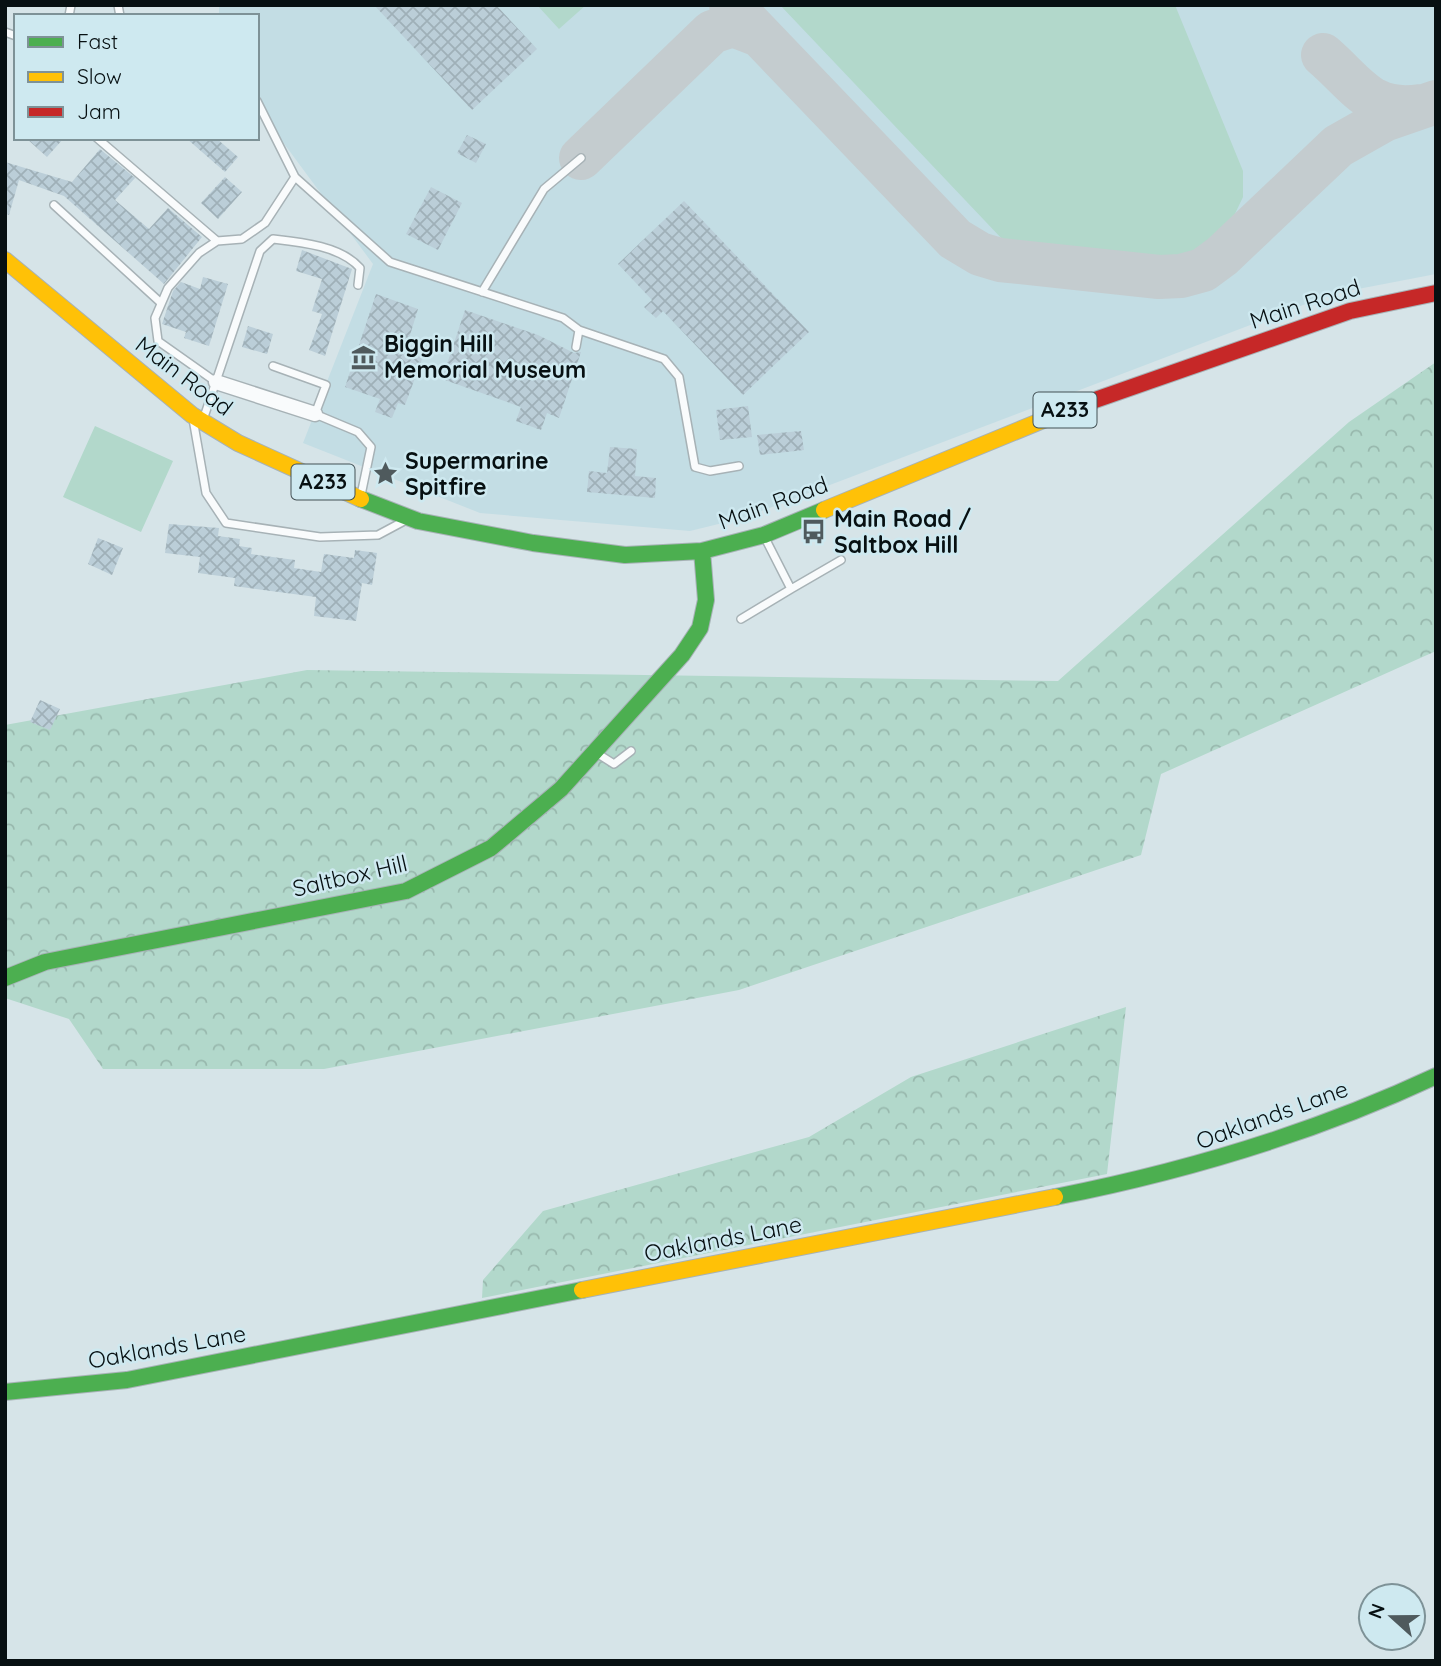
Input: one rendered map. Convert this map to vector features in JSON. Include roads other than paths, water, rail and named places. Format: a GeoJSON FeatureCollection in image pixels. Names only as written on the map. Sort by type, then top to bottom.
{"type":"FeatureCollection","features":[{"type":"Feature","properties":{"kind":"street","name":"Main Road"},"geometry":{"type":"LineString","coordinates":[[5,260],[197,418],[238,443],[360,499],[410,518],[533,543],[625,555],[702,551],[764,535],[1038,420],[1350,311],[1436,293]]}},
{"type":"Feature","properties":{"kind":"street"},"geometry":{"type":"LineString","coordinates":[[216,382],[314,414]]}},
{"type":"Feature","properties":{"kind":"street","name":"Saltbox Hill"},"geometry":{"type":"LineString","coordinates":[[5,978],[45,962],[407,891],[491,848],[561,789],[682,655],[700,628],[706,600],[702,551]]}},
{"type":"Feature","properties":{"kind":"street","name":"Oaklands Lane"},"geometry":{"type":"LineString","coordinates":[[5,1392],[127,1380],[1120,1184],[1213,1163],[1403,1092],[1436,1076]]}},
{"type":"Feature","properties":{"kind":"lane"},"geometry":{"type":"LineString","coordinates":[[259,105],[295,177],[390,262],[563,318],[579,330],[664,359],[679,377],[695,467],[710,471],[739,466]]}},
{"type":"Feature","properties":{"kind":"lane"},"geometry":{"type":"LineString","coordinates":[[98,140],[217,241]]}},
{"type":"Feature","properties":{"kind":"lane"},"geometry":{"type":"LineString","coordinates":[[482,292],[544,189],[581,158]]}},
{"type":"Feature","properties":{"kind":"lane"},"geometry":{"type":"LineString","coordinates":[[216,382],[158,341],[155,318],[168,288],[199,253],[217,241],[242,239],[265,223],[295,177]]}},
{"type":"Feature","properties":{"kind":"lane"},"geometry":{"type":"LineString","coordinates":[[54,205],[161,303]]}},
{"type":"Feature","properties":{"kind":"lane"},"geometry":{"type":"LineString","coordinates":[[358,285],[360,268],[351,258],[296,242],[272,239],[260,251],[216,382],[197,418],[205,493],[226,523],[320,537],[378,535],[410,518]]}},
{"type":"Feature","properties":{"kind":"lane"},"geometry":{"type":"LineString","coordinates":[[576,347],[579,330]]}},
{"type":"Feature","properties":{"kind":"lane"},"geometry":{"type":"LineString","coordinates":[[273,366],[326,385],[314,414],[358,432],[370,447],[360,499]]}},
{"type":"Feature","properties":{"kind":"lane"},"geometry":{"type":"LineString","coordinates":[[764,535],[791,589]]}},
{"type":"Feature","properties":{"kind":"lane"},"geometry":{"type":"LineString","coordinates":[[741,619],[841,560]]}},
{"type":"Feature","properties":{"kind":"lane"},"geometry":{"type":"LineString","coordinates":[[594,752],[614,764],[631,751]]}},
{"type":"Feature","properties":{"kind":"place","name":"Biggin Hill Memorial Museum"},"geometry":{"type":"Point","coordinates":[364,357]}},
{"type":"Feature","properties":{"kind":"place","name":"Supermarine Spitfire"},"geometry":{"type":"Point","coordinates":[385,474]}},
{"type":"Feature","properties":{"kind":"place","name":"Main Road / Saltbox Hill"},"geometry":{"type":"Point","coordinates":[814,532]}}]}
